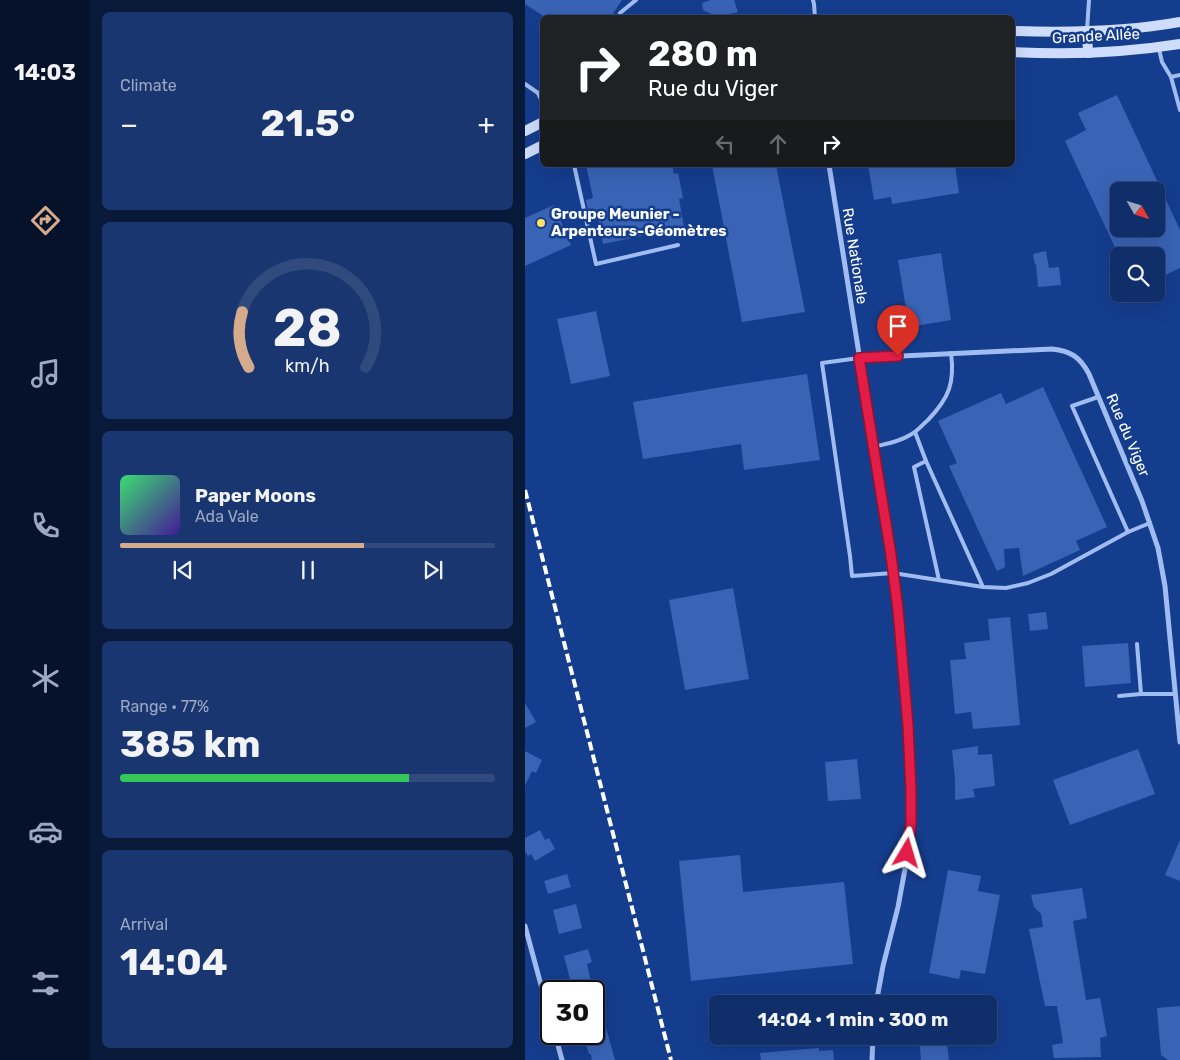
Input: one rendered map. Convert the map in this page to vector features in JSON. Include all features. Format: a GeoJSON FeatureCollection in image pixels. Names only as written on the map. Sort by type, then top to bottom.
{"type":"FeatureCollection","features":[{"type":"Feature","properties":{"kind":"street","name":"Grande Allée"},"geometry":{"type":"LineString","coordinates":[[1015,31],[1087,32],[1132,29],[1180,22]]}},
{"type":"Feature","properties":{"kind":"street"},"geometry":{"type":"LineString","coordinates":[[1087,32],[1088,53]]}},
{"type":"Feature","properties":{"kind":"street","name":"Grande Allée"},"geometry":{"type":"LineString","coordinates":[[1015,52],[1088,53],[1180,44]]}},
{"type":"Feature","properties":{"kind":"street"},"geometry":{"type":"LineString","coordinates":[[525,131],[540,124]]}},
{"type":"Feature","properties":{"kind":"street"},"geometry":{"type":"LineString","coordinates":[[525,154],[540,147]]}},
{"type":"Feature","properties":{"kind":"street","name":"Rue Nationale"},"geometry":{"type":"LineString","coordinates":[[829,167],[893,573],[908,726],[911,807],[910,836],[902,887],[878,995]]}},
{"type":"Feature","properties":{"kind":"street","name":"Rue du Viger"},"geometry":{"type":"LineString","coordinates":[[859,358],[1052,349],[1075,355],[1085,367],[1098,397],[1150,523],[1158,548],[1165,586],[1180,742]]}},
{"type":"Feature","properties":{"kind":"street"},"geometry":{"type":"LineString","coordinates":[[525,926],[540,981]]}},
{"type":"Feature","properties":{"kind":"street"},"geometry":{"type":"LineString","coordinates":[[558,1045],[562,1060]]}},
{"type":"Feature","properties":{"kind":"street"},"geometry":{"type":"LineString","coordinates":[[873,1045],[873,1060]]}},
{"type":"Feature","properties":{"kind":"lane"},"geometry":{"type":"LineString","coordinates":[[620,15],[636,0]]}},
{"type":"Feature","properties":{"kind":"lane"},"geometry":{"type":"LineString","coordinates":[[813,0],[815,15]]}},
{"type":"Feature","properties":{"kind":"lane"},"geometry":{"type":"LineString","coordinates":[[1087,32],[1089,0]]}},
{"type":"Feature","properties":{"kind":"lane"},"geometry":{"type":"LineString","coordinates":[[1159,47],[1162,62],[1171,77],[1180,110]]}},
{"type":"Feature","properties":{"kind":"lane"},"geometry":{"type":"LineString","coordinates":[[1171,77],[1180,75]]}},
{"type":"Feature","properties":{"kind":"lane"},"geometry":{"type":"LineString","coordinates":[[525,84],[540,92]]}},
{"type":"Feature","properties":{"kind":"lane"},"geometry":{"type":"LineString","coordinates":[[574,167],[596,264],[678,245]]}},
{"type":"Feature","properties":{"kind":"lane"},"geometry":{"type":"LineString","coordinates":[[873,447],[896,441],[915,432],[941,405],[948,393],[953,374],[951,353]]}},
{"type":"Feature","properties":{"kind":"lane"},"geometry":{"type":"LineString","coordinates":[[859,358],[822,363],[851,556],[852,576],[893,573],[983,587],[1006,588],[1028,583],[1051,574],[1128,532],[1150,523]]}},
{"type":"Feature","properties":{"kind":"lane"},"geometry":{"type":"LineString","coordinates":[[1098,397],[1072,406],[1128,532]]}},
{"type":"Feature","properties":{"kind":"lane"},"geometry":{"type":"LineString","coordinates":[[915,432],[926,461],[983,587]]}},
{"type":"Feature","properties":{"kind":"lane"},"geometry":{"type":"LineString","coordinates":[[926,461],[914,467],[939,580]]}},
{"type":"Feature","properties":{"kind":"lane"},"geometry":{"type":"LineString","coordinates":[[1137,644],[1141,694]]}},
{"type":"Feature","properties":{"kind":"lane"},"geometry":{"type":"LineString","coordinates":[[1119,696],[1175,694]]}},
{"type":"Feature","properties":{"kind":"building"},"geometry":{"type":"Polygon","coordinates":[[[525,0],[622,0],[612,15],[542,15],[525,4],[525,0]]]}},
{"type":"Feature","properties":{"kind":"building"},"geometry":{"type":"Polygon","coordinates":[[[711,0],[734,0],[738,12],[726,15],[714,15],[703,10],[702,3],[711,0]]]}},
{"type":"Feature","properties":{"kind":"building"},"geometry":{"type":"Polygon","coordinates":[[[1117,95],[1158,182],[1110,182],[1110,237],[1065,141],[1086,130],[1078,113],[1117,95]]]}},
{"type":"Feature","properties":{"kind":"building"},"geometry":{"type":"Polygon","coordinates":[[[586,167],[672,167],[674,174],[678,173],[683,198],[679,199],[684,227],[603,244],[597,213],[589,215],[586,200],[593,198],[586,167]]]}},
{"type":"Feature","properties":{"kind":"building"},"geometry":{"type":"Polygon","coordinates":[[[712,167],[776,167],[805,312],[742,322],[712,167]]]}},
{"type":"Feature","properties":{"kind":"building"},"geometry":{"type":"Polygon","coordinates":[[[868,167],[955,167],[959,193],[892,204],[891,197],[874,200],[868,167]]]}},
{"type":"Feature","properties":{"kind":"building"},"geometry":{"type":"Polygon","coordinates":[[[1165,198],[1180,230],[1180,268],[1165,275],[1165,247],[1115,247],[1111,238],[1165,238],[1165,198]]]}},
{"type":"Feature","properties":{"kind":"building"},"geometry":{"type":"Polygon","coordinates":[[[554,205],[571,245],[525,266],[525,218],[554,205]]]}},
{"type":"Feature","properties":{"kind":"building"},"geometry":{"type":"Polygon","coordinates":[[[1046,251],[1049,268],[1059,267],[1061,285],[1038,287],[1033,254],[1046,251]]]}},
{"type":"Feature","properties":{"kind":"building"},"geometry":{"type":"Polygon","coordinates":[[[941,253],[951,320],[909,327],[898,260],[941,253]]]}},
{"type":"Feature","properties":{"kind":"building"},"geometry":{"type":"Polygon","coordinates":[[[596,311],[610,376],[571,384],[557,319],[596,311]]]}},
{"type":"Feature","properties":{"kind":"building"},"geometry":{"type":"Polygon","coordinates":[[[807,374],[820,460],[744,470],[741,444],[643,459],[633,402],[807,374]]]}},
{"type":"Feature","properties":{"kind":"building"},"geometry":{"type":"Polygon","coordinates":[[[1043,387],[1107,527],[1076,541],[1080,550],[1023,576],[1019,548],[1004,549],[1005,567],[997,571],[949,466],[957,463],[938,421],[1001,393],[1006,404],[1043,387]]]}},
{"type":"Feature","properties":{"kind":"building"},"geometry":{"type":"Polygon","coordinates":[[[733,588],[749,679],[685,690],[669,600],[733,588]]]}},
{"type":"Feature","properties":{"kind":"building"},"geometry":{"type":"Polygon","coordinates":[[[1046,612],[1048,629],[1030,631],[1028,614],[1046,612]]]}},
{"type":"Feature","properties":{"kind":"building"},"geometry":{"type":"Polygon","coordinates":[[[1010,617],[1020,725],[973,729],[971,712],[955,714],[950,660],[966,659],[964,643],[990,640],[988,619],[1010,617]]]}},
{"type":"Feature","properties":{"kind":"building"},"geometry":{"type":"Polygon","coordinates":[[[1128,643],[1131,683],[1085,687],[1082,646],[1128,643]]]}},
{"type":"Feature","properties":{"kind":"building"},"geometry":{"type":"Polygon","coordinates":[[[525,703],[536,722],[525,728],[525,703]]]}},
{"type":"Feature","properties":{"kind":"building"},"geometry":{"type":"Polygon","coordinates":[[[978,746],[978,755],[992,754],[995,786],[973,789],[975,797],[955,800],[952,750],[978,746]]]}},
{"type":"Feature","properties":{"kind":"building"},"geometry":{"type":"Polygon","coordinates":[[[1138,749],[1155,794],[1070,825],[1053,780],[1138,749]]]}},
{"type":"Feature","properties":{"kind":"building"},"geometry":{"type":"Polygon","coordinates":[[[525,751],[542,760],[536,773],[532,771],[525,786],[525,751]]]}},
{"type":"Feature","properties":{"kind":"building"},"geometry":{"type":"Polygon","coordinates":[[[857,759],[861,799],[828,801],[825,762],[857,759]]]}},
{"type":"Feature","properties":{"kind":"building"},"geometry":{"type":"Polygon","coordinates":[[[540,830],[545,840],[549,838],[555,849],[535,861],[531,854],[528,856],[525,851],[525,838],[540,830]]]}},
{"type":"Feature","properties":{"kind":"building"},"geometry":{"type":"Polygon","coordinates":[[[1180,840],[1180,881],[1165,875],[1180,840]]]}},
{"type":"Feature","properties":{"kind":"building"},"geometry":{"type":"Polygon","coordinates":[[[740,855],[743,892],[844,882],[853,964],[691,981],[679,861],[740,855]]]}},
{"type":"Feature","properties":{"kind":"building"},"geometry":{"type":"Polygon","coordinates":[[[948,870],[981,876],[978,891],[1000,895],[985,974],[961,970],[959,979],[929,973],[948,870]]]}},
{"type":"Feature","properties":{"kind":"building"},"geometry":{"type":"Polygon","coordinates":[[[567,874],[571,887],[548,894],[544,881],[567,874]]]}},
{"type":"Feature","properties":{"kind":"building"},"geometry":{"type":"Polygon","coordinates":[[[1082,888],[1087,918],[1073,921],[1086,1000],[1100,998],[1107,1036],[1100,1038],[1101,1057],[1054,1058],[1052,1045],[1063,1043],[1057,1006],[1045,1006],[1029,929],[1043,927],[1041,914],[1034,907],[1031,895],[1082,888]]]}},
{"type":"Feature","properties":{"kind":"building"},"geometry":{"type":"Polygon","coordinates":[[[576,904],[582,928],[559,934],[553,910],[576,904]]]}},
{"type":"Feature","properties":{"kind":"building"},"geometry":{"type":"Polygon","coordinates":[[[588,949],[592,962],[587,964],[591,980],[570,980],[564,956],[588,949]]]}},
{"type":"Feature","properties":{"kind":"building"},"geometry":{"type":"Polygon","coordinates":[[[1180,1006],[1180,1060],[1168,1060],[1161,1055],[1157,1008],[1180,1006]]]}},
{"type":"Feature","properties":{"kind":"building"},"geometry":{"type":"Polygon","coordinates":[[[605,1024],[615,1060],[592,1060],[591,1054],[589,1054],[586,1045],[605,1045],[605,1024]]]}},
{"type":"Feature","properties":{"kind":"building"},"geometry":{"type":"Polygon","coordinates":[[[920,1045],[947,1045],[949,1060],[921,1060],[920,1045]]]}},
{"type":"Feature","properties":{"kind":"building"},"geometry":{"type":"Polygon","coordinates":[[[819,1048],[819,1051],[833,1050],[834,1060],[761,1060],[760,1053],[819,1048]]]}},
{"type":"Feature","properties":{"kind":"railway"},"geometry":{"type":"LineString","coordinates":[[525,490],[671,1060]]}},
{"type":"Feature","properties":{"kind":"place","name":"Groupe Meunier - Arpenteurs-Géomètres"},"geometry":{"type":"Point","coordinates":[541,223]}},
{"type":"Feature","properties":{"kind":"route"},"geometry":{"type":"LineString","coordinates":[[898,356],[859,358],[896,587],[908,726],[911,790],[911,823],[907,853]]}}]}
